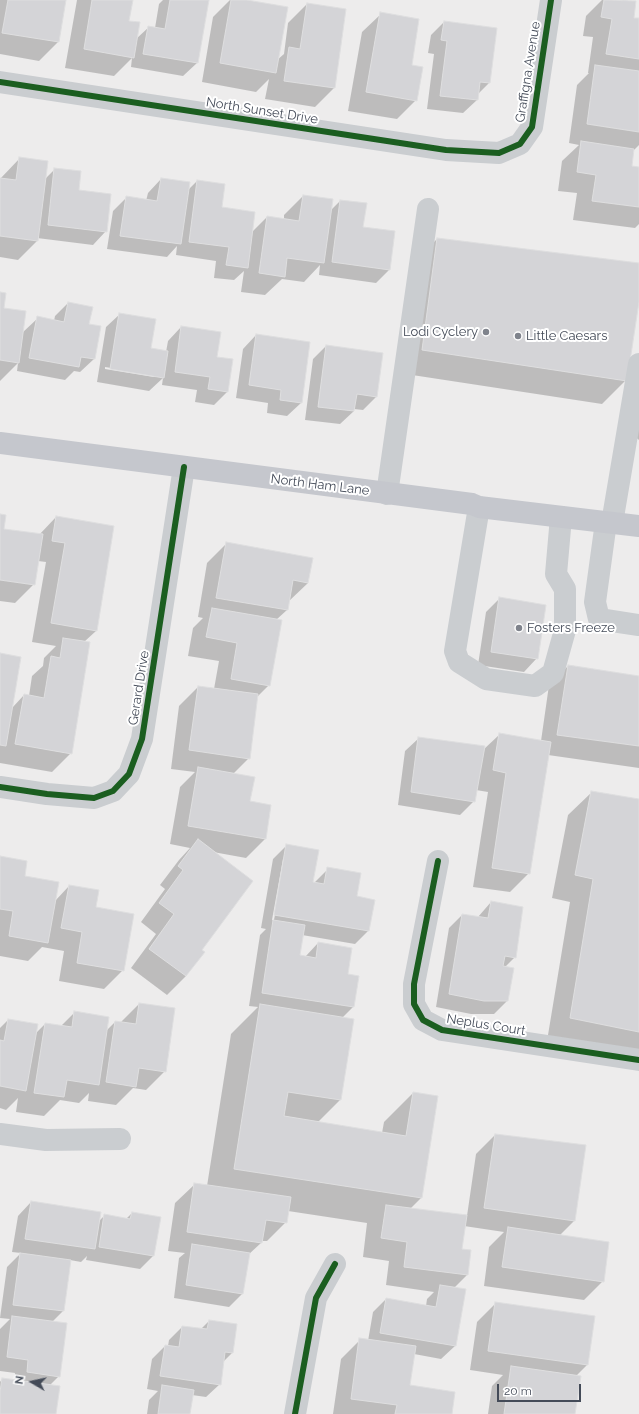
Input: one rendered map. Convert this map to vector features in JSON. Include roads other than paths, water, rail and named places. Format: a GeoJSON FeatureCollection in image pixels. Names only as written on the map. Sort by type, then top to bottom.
{"type":"FeatureCollection","features":[{"type":"Feature","properties":{"kind":"main road","name":"North Ham Lane"},"geometry":{"type":"LineString","coordinates":[[0,442],[472,504],[479,507],[639,526]]}},
{"type":"Feature","properties":{"kind":"street","name":"Graffigna Avenue"},"geometry":{"type":"LineString","coordinates":[[520,144],[532,127],[551,0]]}},
{"type":"Feature","properties":{"kind":"street","name":"North Sunset Drive"},"geometry":{"type":"LineString","coordinates":[[0,82],[446,150],[499,153],[520,144]]}},
{"type":"Feature","properties":{"kind":"street"},"geometry":{"type":"LineString","coordinates":[[387,494],[428,209]]}},
{"type":"Feature","properties":{"kind":"street"},"geometry":{"type":"LineString","coordinates":[[639,364],[595,602],[599,619],[639,625]]}},
{"type":"Feature","properties":{"kind":"street","name":"Gerard Drive"},"geometry":{"type":"LineString","coordinates":[[0,787],[48,794],[94,798],[113,791],[129,774],[142,739],[184,467]]}},
{"type":"Feature","properties":{"kind":"street"},"geometry":{"type":"LineString","coordinates":[[479,507],[455,651],[459,662],[486,679],[535,686],[553,673],[565,630],[565,589],[556,574],[561,517]]}},
{"type":"Feature","properties":{"kind":"street","name":"Neplus Court"},"geometry":{"type":"LineString","coordinates":[[438,861],[414,984],[414,1004],[423,1020],[442,1030],[639,1060]]}},
{"type":"Feature","properties":{"kind":"street"},"geometry":{"type":"LineString","coordinates":[[0,1134],[46,1140],[120,1139]]}},
{"type":"Feature","properties":{"kind":"street"},"geometry":{"type":"LineString","coordinates":[[295,1414],[316,1298],[335,1264]]}},
{"type":"Feature","properties":{"kind":"place","name":"Lodi Cyclery"},"geometry":{"type":"Point","coordinates":[486,332]}},
{"type":"Feature","properties":{"kind":"place","name":"Little Caesars"},"geometry":{"type":"Point","coordinates":[518,336]}},
{"type":"Feature","properties":{"kind":"place","name":"Fosters Freeze"},"geometry":{"type":"Point","coordinates":[519,628]}}]}
